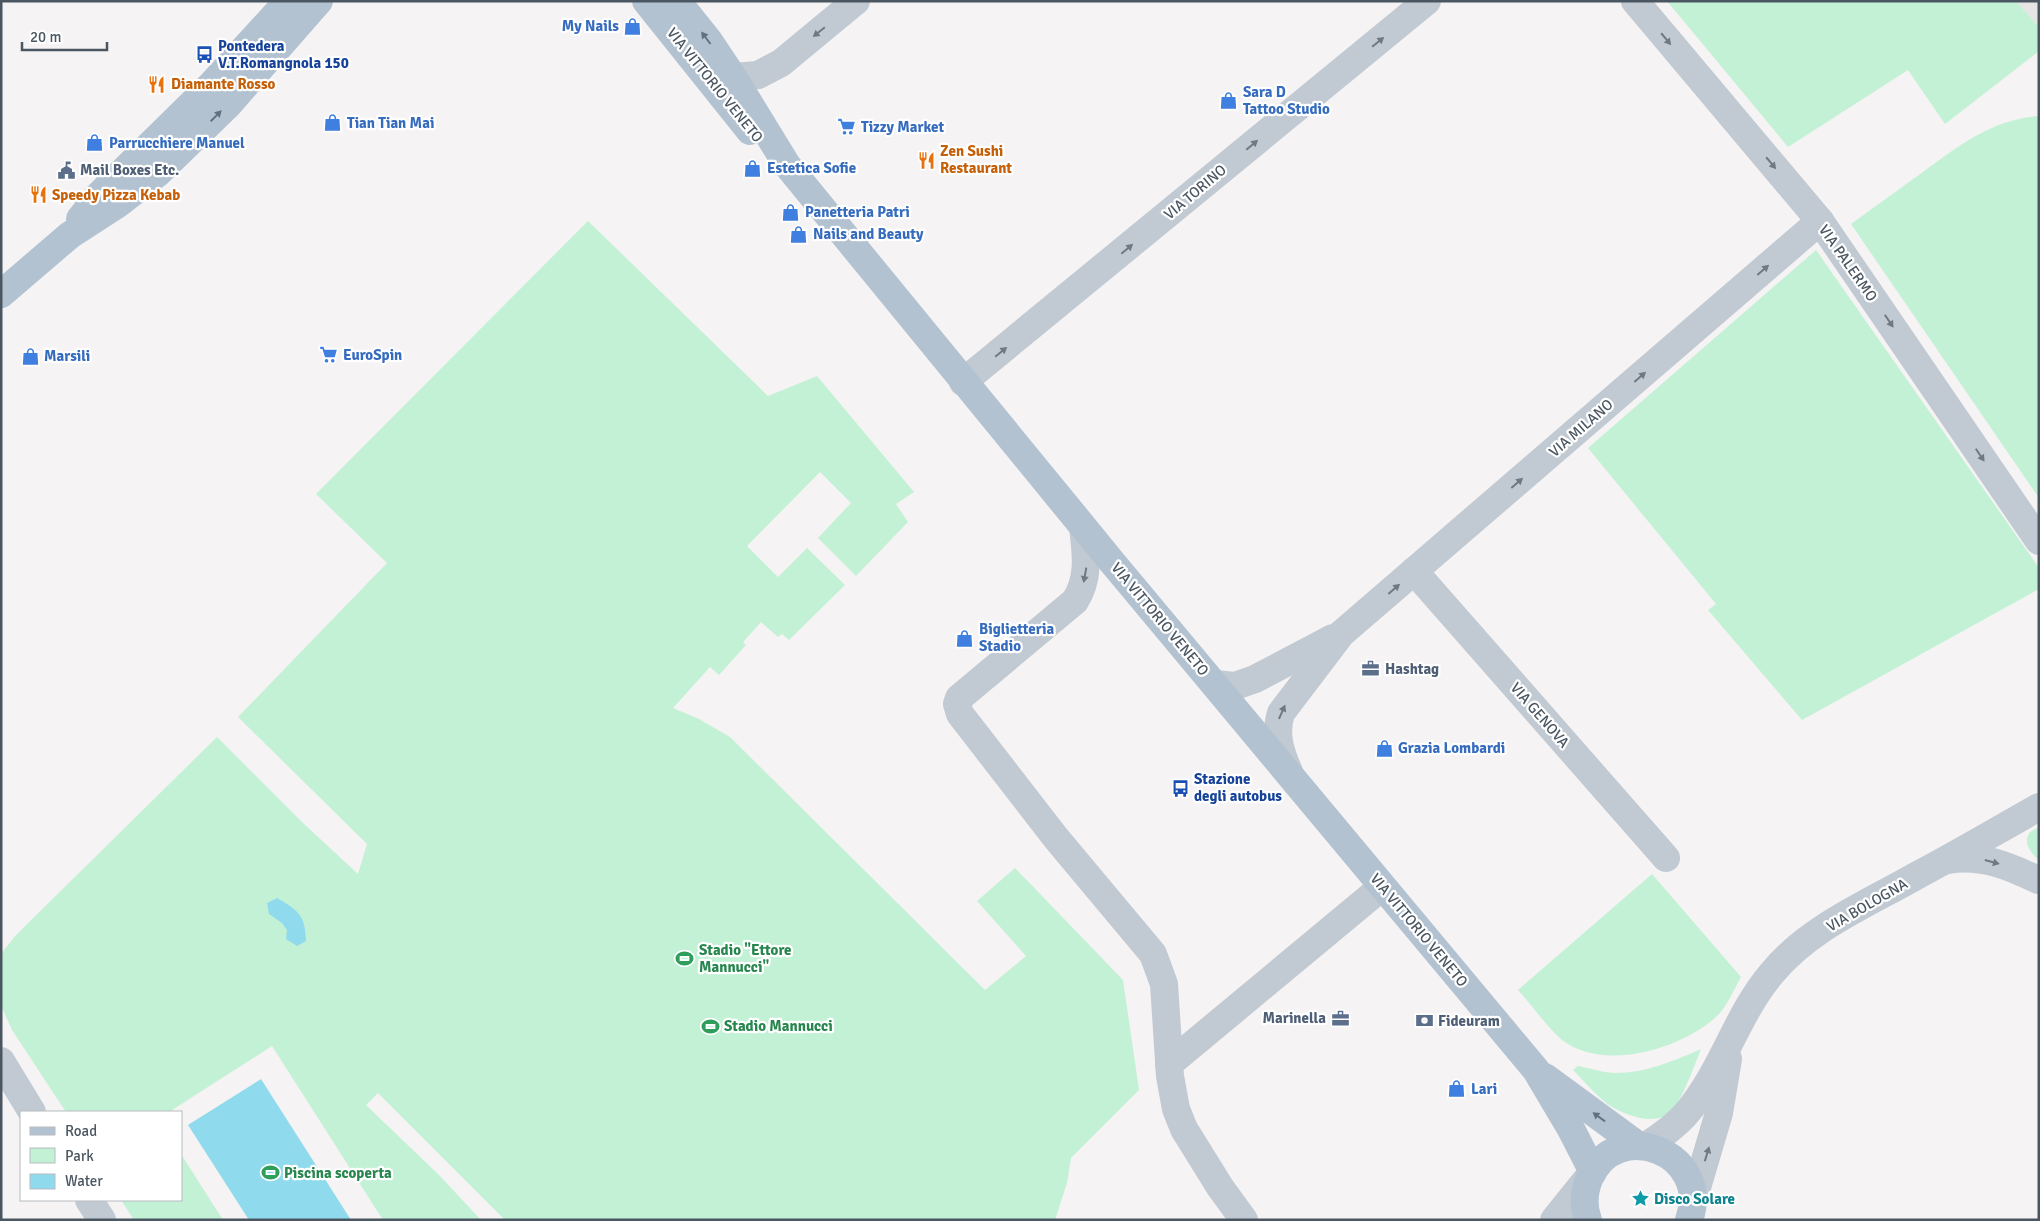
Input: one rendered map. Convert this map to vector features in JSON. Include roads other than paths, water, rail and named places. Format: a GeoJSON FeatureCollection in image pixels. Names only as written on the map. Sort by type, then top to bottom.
{"type":"FeatureCollection","features":[{"type":"Feature","properties":{"kind":"main road"},"geometry":{"type":"LineString","coordinates":[[70,235],[98,196],[212,84],[288,1]]}},
{"type":"Feature","properties":{"kind":"main road"},"geometry":{"type":"LineString","coordinates":[[1,294],[70,235],[124,200],[170,162],[234,98],[319,1]]}},
{"type":"Feature","properties":{"kind":"main road","name":"VIA VITTORIO VENETO"},"geometry":{"type":"LineString","coordinates":[[646,1],[738,118],[767,149],[787,165]]}},
{"type":"Feature","properties":{"kind":"main road","name":"VIA VITTORIO VENETO"},"geometry":{"type":"LineString","coordinates":[[677,1],[709,41],[787,165],[1083,527],[1536,1070],[1570,1129],[1592,1173]]}},
{"type":"Feature","properties":{"kind":"main road","name":"VIA VITTORIO VENETO"},"geometry":{"type":"LineString","coordinates":[[1536,1070],[1642,1146],[1666,1153],[1681,1165],[1690,1183],[1691,1214]]}},
{"type":"Feature","properties":{"kind":"main road"},"geometry":{"type":"LineString","coordinates":[[1588,1220],[1585,1195],[1592,1173],[1610,1154],[1625,1147],[1642,1146]]}},
{"type":"Feature","properties":{"kind":"street"},"geometry":{"type":"LineString","coordinates":[[733,77],[758,75],[774,68],[856,1]]}},
{"type":"Feature","properties":{"kind":"street","name":"VIA TORINO"},"geometry":{"type":"LineString","coordinates":[[964,382],[1426,1]]}},
{"type":"Feature","properties":{"kind":"street","name":"VIA PALERMO"},"geometry":{"type":"LineString","coordinates":[[1635,1],[1820,221],[2039,541]]}},
{"type":"Feature","properties":{"kind":"street","name":"VIA MILANO"},"geometry":{"type":"LineString","coordinates":[[1290,776],[1278,741],[1278,725],[1281,713],[1341,634],[1820,221]]}},
{"type":"Feature","properties":{"kind":"street"},"geometry":{"type":"LineString","coordinates":[[1083,527],[1087,566],[1084,582],[1075,602],[959,698],[957,704],[960,714],[1056,838],[1152,954],[1157,963],[1165,990],[1169,1064],[1173,1096],[1184,1129],[1220,1187],[1243,1219]]}},
{"type":"Feature","properties":{"kind":"street","name":"VIA GENOVA"},"geometry":{"type":"LineString","coordinates":[[1414,572],[1666,858]]}},
{"type":"Feature","properties":{"kind":"street","name":"VIA MILANO"},"geometry":{"type":"LineString","coordinates":[[1214,684],[1236,686],[1255,679],[1341,634]]}},
{"type":"Feature","properties":{"kind":"street"},"geometry":{"type":"LineString","coordinates":[[2029,815],[2011,837],[2014,850],[2039,880]]}},
{"type":"Feature","properties":{"kind":"street","name":"VIA BOLOGNA"},"geometry":{"type":"LineString","coordinates":[[1642,1146],[1672,1127],[1689,1110],[1731,1042],[1760,988],[1772,972],[1796,949],[1832,923],[2029,815]]}},
{"type":"Feature","properties":{"kind":"street"},"geometry":{"type":"LineString","coordinates":[[1944,861],[1958,858],[1979,859],[2006,866],[2039,880]]}},
{"type":"Feature","properties":{"kind":"street"},"geometry":{"type":"LineString","coordinates":[[1169,1064],[1382,886]]}},
{"type":"Feature","properties":{"kind":"street","name":"VIA BOLOGNA"},"geometry":{"type":"LineString","coordinates":[[1691,1214],[1719,1114],[1731,1042]]}},
{"type":"Feature","properties":{"kind":"street"},"geometry":{"type":"LineString","coordinates":[[1,1061],[9,1079],[31,1111]]}},
{"type":"Feature","properties":{"kind":"street"},"geometry":{"type":"LineString","coordinates":[[1554,1220],[1592,1173]]}},
{"type":"Feature","properties":{"kind":"street"},"geometry":{"type":"LineString","coordinates":[[90,1201],[102,1220]]}},
{"type":"Feature","properties":{"kind":"water"},"geometry":{"type":"Polygon","coordinates":[[[277,898],[296,910],[302,919],[306,941],[297,946],[286,939],[287,930],[282,923],[269,914],[267,903],[277,898]]]}},
{"type":"Feature","properties":{"kind":"water","name":"Piscina scoperta"},"geometry":{"type":"Polygon","coordinates":[[[261,1079],[351,1220],[249,1220],[188,1125],[261,1079]]]}},
{"type":"Feature","properties":{"kind":"place","name":"My Nails"},"geometry":{"type":"Point","coordinates":[633,26]}},
{"type":"Feature","properties":{"kind":"place","name":"Pontedera V.T.Romangnola 150"},"geometry":{"type":"Point","coordinates":[204,55]}},
{"type":"Feature","properties":{"kind":"place","name":"Diamante Rosso"},"geometry":{"type":"Point","coordinates":[157,84]}},
{"type":"Feature","properties":{"kind":"place","name":"Sara D Tattoo Studio"},"geometry":{"type":"Point","coordinates":[1229,101]}},
{"type":"Feature","properties":{"kind":"place","name":"Tian Tian Mai"},"geometry":{"type":"Point","coordinates":[333,123]}},
{"type":"Feature","properties":{"kind":"place","name":"Tizzy Market"},"geometry":{"type":"Point","coordinates":[847,127]}},
{"type":"Feature","properties":{"kind":"place","name":"Parrucchiere Manuel"},"geometry":{"type":"Point","coordinates":[95,143]}},
{"type":"Feature","properties":{"kind":"place","name":"Zen Sushi Restaurant"},"geometry":{"type":"Point","coordinates":[926,160]}},
{"type":"Feature","properties":{"kind":"place","name":"Estetica Sofie"},"geometry":{"type":"Point","coordinates":[753,168]}},
{"type":"Feature","properties":{"kind":"place","name":"Mail Boxes Etc."},"geometry":{"type":"Point","coordinates":[66,170]}},
{"type":"Feature","properties":{"kind":"place","name":"Speedy Pizza Kebab"},"geometry":{"type":"Point","coordinates":[38,195]}},
{"type":"Feature","properties":{"kind":"place","name":"Panetteria Patri"},"geometry":{"type":"Point","coordinates":[791,212]}},
{"type":"Feature","properties":{"kind":"place","name":"Nails and Beauty"},"geometry":{"type":"Point","coordinates":[799,234]}},
{"type":"Feature","properties":{"kind":"place","name":"EuroSpin"},"geometry":{"type":"Point","coordinates":[329,355]}},
{"type":"Feature","properties":{"kind":"place","name":"Marsili"},"geometry":{"type":"Point","coordinates":[30,356]}},
{"type":"Feature","properties":{"kind":"place","name":"Biglietteria Stadio"},"geometry":{"type":"Point","coordinates":[965,638]}},
{"type":"Feature","properties":{"kind":"place","name":"Hashtag"},"geometry":{"type":"Point","coordinates":[1371,669]}},
{"type":"Feature","properties":{"kind":"place","name":"Grazia Lombardi"},"geometry":{"type":"Point","coordinates":[1384,748]}},
{"type":"Feature","properties":{"kind":"place","name":"Stazione degli autobus"},"geometry":{"type":"Point","coordinates":[1180,788]}},
{"type":"Feature","properties":{"kind":"place","name":"Stadio \"Ettore Mannucci\""},"geometry":{"type":"Point","coordinates":[685,959]}},
{"type":"Feature","properties":{"kind":"place","name":"Marinella"},"geometry":{"type":"Point","coordinates":[1340,1018]}},
{"type":"Feature","properties":{"kind":"place","name":"Fideuram"},"geometry":{"type":"Point","coordinates":[1424,1021]}},
{"type":"Feature","properties":{"kind":"place","name":"Stadio Mannucci"},"geometry":{"type":"Point","coordinates":[710,1026]}},
{"type":"Feature","properties":{"kind":"place","name":"Lari"},"geometry":{"type":"Point","coordinates":[1457,1089]}},
{"type":"Feature","properties":{"kind":"place","name":"Piscina scoperta"},"geometry":{"type":"Point","coordinates":[270,1173]}},
{"type":"Feature","properties":{"kind":"place","name":"Disco Solare"},"geometry":{"type":"Point","coordinates":[1640,1199]}}]}
